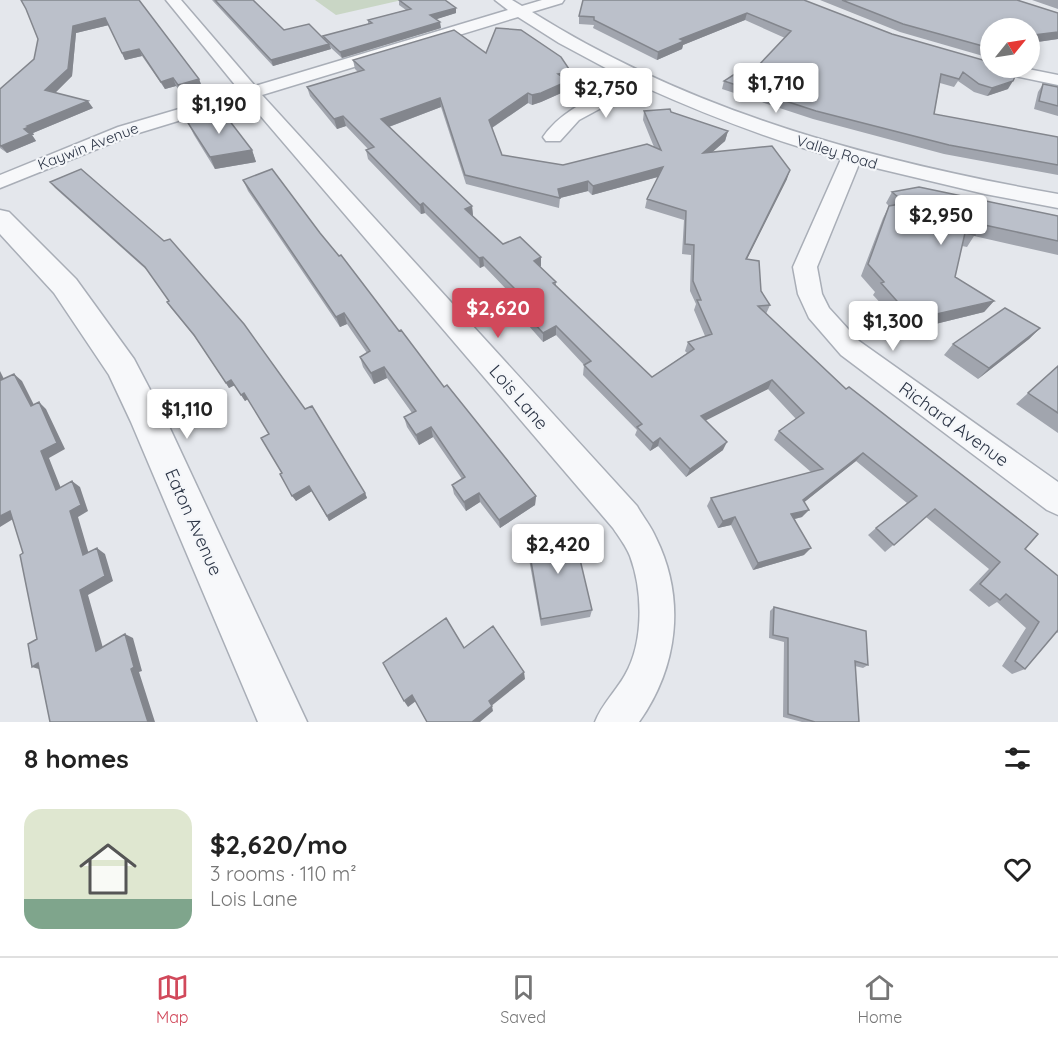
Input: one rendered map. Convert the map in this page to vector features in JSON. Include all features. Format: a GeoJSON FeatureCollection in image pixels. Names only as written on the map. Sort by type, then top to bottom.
{"type":"FeatureCollection","features":[{"type":"Feature","properties":{"kind":"street","name":"Lois Lane"},"geometry":{"type":"LineString","coordinates":[[172,0],[250,93],[617,508],[639,540],[653,577],[657,617],[654,645],[640,686],[615,722]]}},
{"type":"Feature","properties":{"kind":"street","name":"Valley Road"},"geometry":{"type":"LineString","coordinates":[[502,0],[519,12],[641,80],[717,112],[852,157],[949,181],[1058,201]]}},
{"type":"Feature","properties":{"kind":"street","name":"Kaywin Avenue"},"geometry":{"type":"LineString","coordinates":[[0,182],[106,137],[557,0]]}},
{"type":"Feature","properties":{"kind":"street"},"geometry":{"type":"LineString","coordinates":[[1040,76],[1058,80]]}},
{"type":"Feature","properties":{"kind":"street"},"geometry":{"type":"LineString","coordinates":[[553,137],[573,116],[641,80]]}},
{"type":"Feature","properties":{"kind":"street","name":"Richard Avenue"},"geometry":{"type":"LineString","coordinates":[[852,157],[805,267],[810,294],[818,312],[850,348],[1058,500]]}},
{"type":"Feature","properties":{"kind":"street","name":"Eaton Avenue"},"geometry":{"type":"LineString","coordinates":[[0,218],[65,286],[122,368],[149,422],[283,722]]}},
{"type":"Feature","properties":{"kind":"green space"},"geometry":{"type":"Polygon","coordinates":[[[315,0],[402,0],[336,15],[315,0]]]}},
{"type":"Feature","properties":{"kind":"building"},"geometry":{"type":"Polygon","coordinates":[[[21,0],[139,0],[199,79],[178,85],[173,78],[161,82],[139,49],[122,53],[105,18],[73,26],[68,69],[45,90],[88,101],[27,126],[29,127],[24,129],[30,134],[1,146],[0,89],[34,59],[38,39],[21,0]]]}},
{"type":"Feature","properties":{"kind":"building"},"geometry":{"type":"Polygon","coordinates":[[[215,0],[253,0],[284,30],[309,24],[329,44],[271,60],[215,0]]]}},
{"type":"Feature","properties":{"kind":"building"},"geometry":{"type":"Polygon","coordinates":[[[399,0],[445,0],[456,8],[430,15],[440,22],[340,52],[323,36],[372,23],[368,20],[411,9],[399,0]]]}},
{"type":"Feature","properties":{"kind":"building"},"geometry":{"type":"Polygon","coordinates":[[[583,0],[804,0],[892,34],[980,59],[980,78],[1014,78],[1013,81],[992,88],[979,84],[963,72],[959,79],[941,74],[934,114],[1058,137],[1058,165],[949,145],[816,111],[724,81],[750,64],[757,67],[791,31],[747,13],[680,39],[684,41],[658,52],[594,20],[594,17],[579,16],[583,0]]]}},
{"type":"Feature","properties":{"kind":"building"},"geometry":{"type":"Polygon","coordinates":[[[842,0],[1017,0],[1058,13],[1058,32],[1040,34],[1040,18],[980,18],[980,45],[903,24],[842,0]]]}},
{"type":"Feature","properties":{"kind":"building"},"geometry":{"type":"Polygon","coordinates":[[[496,28],[521,30],[561,57],[571,72],[558,74],[568,81],[541,93],[532,95],[528,93],[489,120],[502,155],[563,165],[647,144],[661,150],[644,111],[670,109],[671,112],[728,131],[703,153],[772,146],[790,170],[746,259],[759,261],[761,291],[770,305],[758,306],[846,389],[849,387],[1038,534],[1025,549],[1058,576],[1058,630],[1025,669],[1015,661],[1039,622],[1006,594],[1000,600],[980,584],[1000,562],[935,509],[894,545],[876,528],[917,496],[863,453],[803,500],[809,510],[791,514],[811,548],[758,563],[735,517],[723,521],[711,498],[823,469],[779,431],[804,413],[772,380],[701,416],[727,442],[690,469],[660,438],[653,443],[637,427],[642,424],[584,365],[591,361],[556,326],[543,333],[506,292],[514,288],[483,257],[479,258],[423,203],[420,205],[366,150],[374,147],[343,116],[334,119],[307,87],[364,70],[353,60],[454,30],[486,53],[496,28]],[[440,98],[381,119],[472,206],[465,209],[503,244],[520,237],[541,257],[534,261],[556,282],[553,283],[652,377],[694,349],[688,342],[712,334],[697,300],[701,300],[693,281],[694,245],[685,244],[686,211],[647,199],[663,167],[593,186],[588,181],[558,189],[560,198],[465,175],[440,98]]]}},
{"type":"Feature","properties":{"kind":"building"},"geometry":{"type":"Polygon","coordinates":[[[1043,84],[1058,87],[1058,106],[1039,101],[1043,84]]]}},
{"type":"Feature","properties":{"kind":"building"},"geometry":{"type":"Polygon","coordinates":[[[222,111],[252,150],[210,157],[188,123],[222,111]]]}},
{"type":"Feature","properties":{"kind":"building"},"geometry":{"type":"Polygon","coordinates":[[[81,169],[164,241],[170,239],[244,324],[305,409],[312,406],[365,493],[327,516],[309,486],[292,496],[280,474],[282,473],[261,438],[269,434],[244,393],[241,395],[231,380],[226,383],[194,335],[167,302],[169,301],[145,267],[50,182],[81,169]]]}},
{"type":"Feature","properties":{"kind":"building"},"geometry":{"type":"Polygon","coordinates":[[[272,169],[320,233],[339,256],[341,255],[444,387],[447,385],[536,496],[499,520],[479,493],[464,502],[452,485],[465,477],[431,427],[416,435],[404,417],[416,411],[384,367],[371,373],[360,357],[370,351],[344,313],[336,317],[243,180],[272,169]]]}},
{"type":"Feature","properties":{"kind":"building"},"geometry":{"type":"Polygon","coordinates":[[[919,187],[1058,216],[1058,241],[975,223],[975,235],[965,233],[955,277],[994,301],[919,318],[910,308],[904,309],[868,264],[889,206],[905,203],[892,192],[919,187]]]}},
{"type":"Feature","properties":{"kind":"building"},"geometry":{"type":"Polygon","coordinates":[[[1005,308],[1040,328],[989,368],[953,344],[1005,308]]]}},
{"type":"Feature","properties":{"kind":"building"},"geometry":{"type":"Polygon","coordinates":[[[1058,366],[1058,413],[1028,393],[1058,366]]]}},
{"type":"Feature","properties":{"kind":"building"},"geometry":{"type":"Polygon","coordinates":[[[14,374],[31,406],[39,402],[57,443],[41,451],[56,490],[72,481],[81,505],[70,511],[83,555],[97,548],[105,576],[80,590],[96,651],[125,634],[134,667],[131,669],[148,722],[50,722],[38,663],[32,667],[28,644],[37,639],[20,555],[23,553],[10,511],[0,516],[0,379],[14,374]]]}},
{"type":"Feature","properties":{"kind":"building"},"geometry":{"type":"Polygon","coordinates":[[[573,530],[592,610],[541,619],[527,538],[573,530]]]}},
{"type":"Feature","properties":{"kind":"building"},"geometry":{"type":"Polygon","coordinates":[[[774,607],[866,631],[868,665],[855,661],[859,722],[815,722],[788,714],[788,638],[773,635],[774,607]]]}},
{"type":"Feature","properties":{"kind":"building"},"geometry":{"type":"Polygon","coordinates":[[[446,618],[464,648],[493,626],[524,672],[489,701],[492,706],[472,722],[427,722],[412,695],[404,701],[383,663],[446,618]]]}}]}
